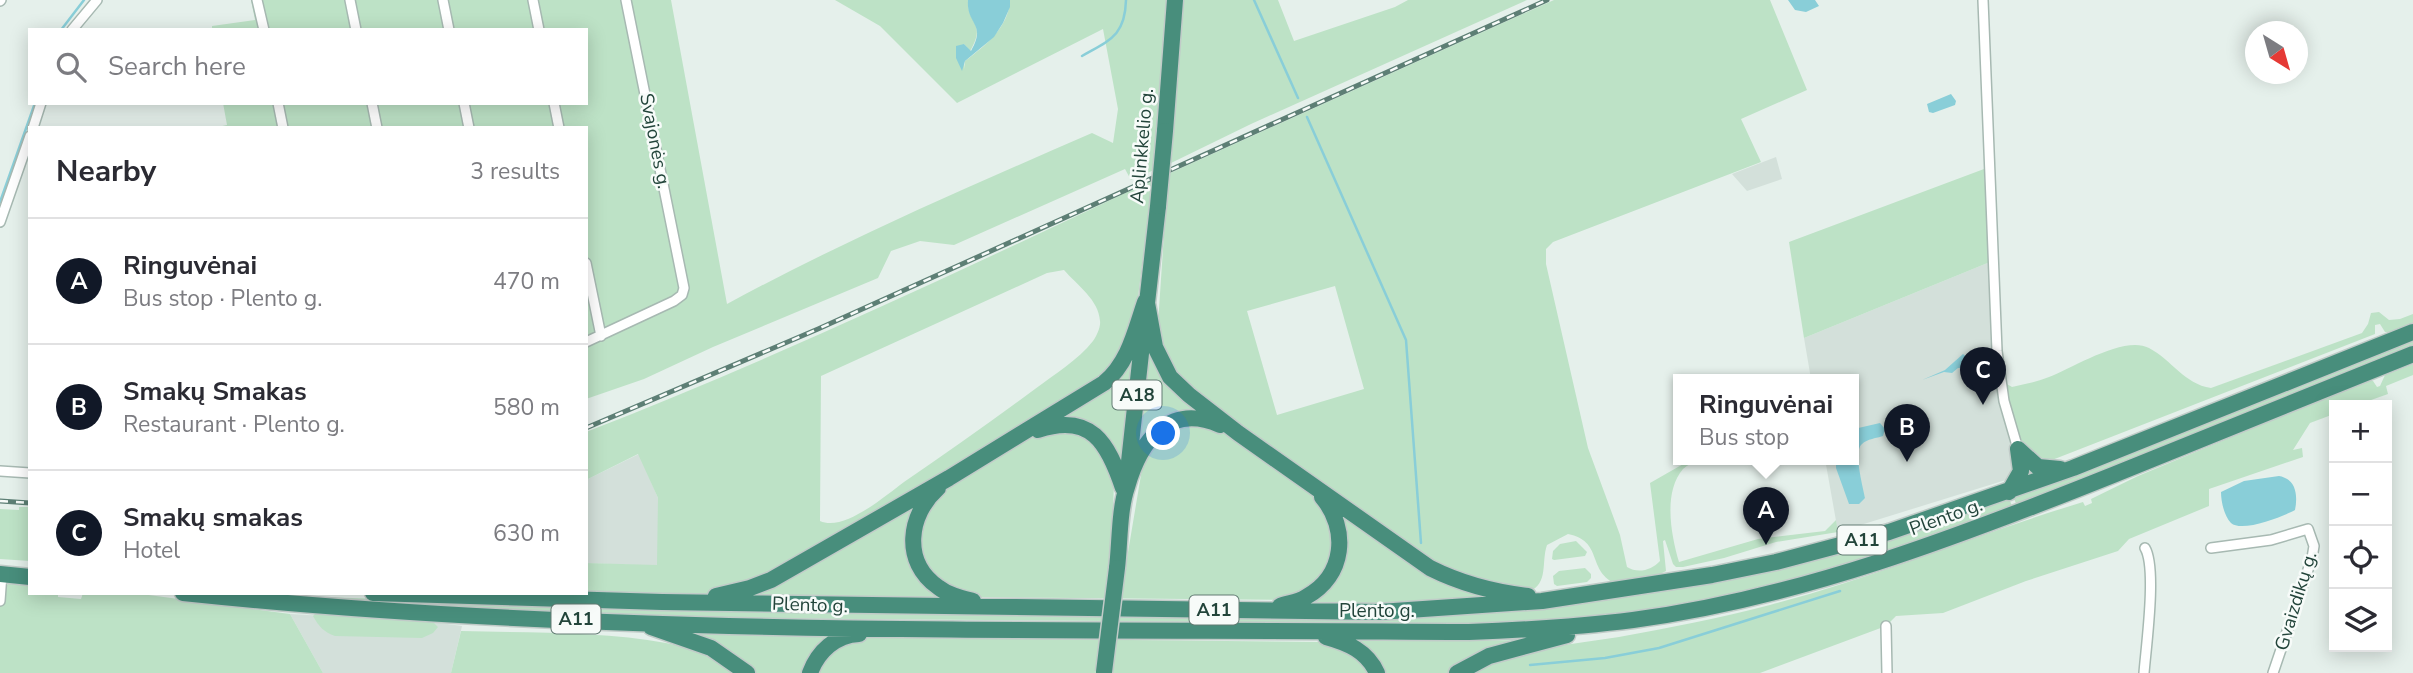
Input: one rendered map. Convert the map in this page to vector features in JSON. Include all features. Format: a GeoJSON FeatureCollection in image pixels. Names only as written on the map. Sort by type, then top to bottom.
{"type":"FeatureCollection","features":[{"type":"Feature","properties":{"kind":"highway","name":"Aplinkkelio g."},"geometry":{"type":"LineString","coordinates":[[1104,673],[1158,206],[1175,0]]}},
{"type":"Feature","properties":{"kind":"highway"},"geometry":{"type":"LineString","coordinates":[[1147,300],[1155,347],[1170,377],[1189,396],[1430,568],[1456,581],[1484,590],[1529,596],[1587,590],[1611,592]]}},
{"type":"Feature","properties":{"kind":"highway"},"geometry":{"type":"LineString","coordinates":[[662,602],[726,595],[771,580],[949,478],[1084,396],[1113,375],[1128,352],[1147,300]]}},
{"type":"Feature","properties":{"kind":"highway","name":"Plento g."},"geometry":{"type":"LineString","coordinates":[[437,595],[662,602],[1379,612],[1514,604],[1611,592],[1737,570],[1845,545],[2009,492],[2413,331]]}},
{"type":"Feature","properties":{"kind":"highway","name":"Plento g."},"geometry":{"type":"LineString","coordinates":[[203,595],[294,604],[517,617],[922,629],[1469,632],[1634,620],[1738,600],[1899,556],[2017,514],[2413,354]]}},
{"type":"Feature","properties":{"kind":"highway"},"geometry":{"type":"LineString","coordinates":[[1126,490],[1148,440],[1170,422],[1183,418],[1198,418],[1238,433]]}},
{"type":"Feature","properties":{"kind":"highway"},"geometry":{"type":"LineString","coordinates":[[1016,438],[1056,424],[1084,428],[1106,446],[1126,490]]}},
{"type":"Feature","properties":{"kind":"highway"},"geometry":{"type":"LineString","coordinates":[[2018,449],[2038,467],[2073,468]]}},
{"type":"Feature","properties":{"kind":"highway"},"geometry":{"type":"LineString","coordinates":[[2009,492],[2021,471],[2018,449]]}},
{"type":"Feature","properties":{"kind":"highway"},"geometry":{"type":"LineString","coordinates":[[949,478],[927,498],[920,509],[913,535],[916,557],[926,577],[938,588],[958,597],[996,607]]}},
{"type":"Feature","properties":{"kind":"highway"},"geometry":{"type":"LineString","coordinates":[[1264,611],[1305,598],[1320,588],[1338,561],[1339,532],[1335,516],[1309,482]]}},
{"type":"Feature","properties":{"kind":"highway"},"geometry":{"type":"LineString","coordinates":[[1,571],[28,566]]}},
{"type":"Feature","properties":{"kind":"highway"},"geometry":{"type":"LineString","coordinates":[[1,571],[28,577]]}},
{"type":"Feature","properties":{"kind":"highway"},"geometry":{"type":"LineString","coordinates":[[1457,673],[1489,656],[1515,648],[1634,620]]}},
{"type":"Feature","properties":{"kind":"highway"},"geometry":{"type":"LineString","coordinates":[[636,621],[711,648],[747,673]]}},
{"type":"Feature","properties":{"kind":"highway"},"geometry":{"type":"LineString","coordinates":[[810,673],[828,646],[848,634],[922,629]]}},
{"type":"Feature","properties":{"kind":"highway"},"geometry":{"type":"LineString","coordinates":[[1307,632],[1356,648],[1368,659],[1377,673]]}},
{"type":"Feature","properties":{"kind":"street"},"geometry":{"type":"LineString","coordinates":[[74,28],[97,0]]}},
{"type":"Feature","properties":{"kind":"street"},"geometry":{"type":"LineString","coordinates":[[257,0],[264,28]]}},
{"type":"Feature","properties":{"kind":"street"},"geometry":{"type":"LineString","coordinates":[[350,0],[356,28]]}},
{"type":"Feature","properties":{"kind":"street"},"geometry":{"type":"LineString","coordinates":[[443,0],[449,28]]}},
{"type":"Feature","properties":{"kind":"street"},"geometry":{"type":"LineString","coordinates":[[533,0],[539,28]]}},
{"type":"Feature","properties":{"kind":"street","name":"Svajonės g."},"geometry":{"type":"LineString","coordinates":[[601,336],[674,301],[682,295],[684,282],[626,0]]}},
{"type":"Feature","properties":{"kind":"street"},"geometry":{"type":"LineString","coordinates":[[1983,0],[1997,351],[2004,401],[2018,449]]}},
{"type":"Feature","properties":{"kind":"street"},"geometry":{"type":"LineString","coordinates":[[34,126],[40,105]]}},
{"type":"Feature","properties":{"kind":"street"},"geometry":{"type":"LineString","coordinates":[[278,105],[283,126]]}},
{"type":"Feature","properties":{"kind":"street"},"geometry":{"type":"LineString","coordinates":[[372,105],[377,126]]}},
{"type":"Feature","properties":{"kind":"street"},"geometry":{"type":"LineString","coordinates":[[464,105],[469,126]]}},
{"type":"Feature","properties":{"kind":"street"},"geometry":{"type":"LineString","coordinates":[[554,105],[559,126]]}},
{"type":"Feature","properties":{"kind":"street"},"geometry":{"type":"LineString","coordinates":[[0,222],[28,142]]}},
{"type":"Feature","properties":{"kind":"street"},"geometry":{"type":"LineString","coordinates":[[588,273],[601,336],[588,341]]}},
{"type":"Feature","properties":{"kind":"street"},"geometry":{"type":"LineString","coordinates":[[0,471],[28,473]]}},
{"type":"Feature","properties":{"kind":"street","name":"Gvaizdikų g."},"geometry":{"type":"LineString","coordinates":[[2211,548],[2271,540],[2308,529],[2314,546],[2312,558],[2273,673]]}},
{"type":"Feature","properties":{"kind":"street"},"geometry":{"type":"LineString","coordinates":[[2144,673],[2150,582],[2150,561],[2145,548]]}},
{"type":"Feature","properties":{"kind":"street"},"geometry":{"type":"LineString","coordinates":[[0,601],[1,571]]}},
{"type":"Feature","properties":{"kind":"street"},"geometry":{"type":"LineString","coordinates":[[1886,626],[1887,673]]}},
{"type":"Feature","properties":{"kind":"shaded area"},"geometry":{"type":"Polygon","coordinates":[[[1776,157],[1782,179],[1747,191],[1732,174],[1776,157]]]}},
{"type":"Feature","properties":{"kind":"shaded area"},"geometry":{"type":"Polygon","coordinates":[[[1990,262],[2005,415],[2015,468],[2009,479],[1838,532],[1826,465],[1859,465],[1859,374],[1810,374],[1804,338],[1990,262]]]}},
{"type":"Feature","properties":{"kind":"shaded area"},"geometry":{"type":"Polygon","coordinates":[[[639,454],[658,498],[658,566],[588,563],[588,479],[639,454]]]}},
{"type":"Feature","properties":{"kind":"shaded area"},"geometry":{"type":"Polygon","coordinates":[[[290,614],[462,626],[451,673],[323,673],[290,614]]]}},
{"type":"Feature","properties":{"kind":"green space"},"geometry":{"type":"Polygon","coordinates":[[[251,0],[671,0],[727,304],[862,236],[1092,133],[1113,143],[1118,109],[1103,29],[957,103],[880,26],[835,0],[968,0],[977,34],[970,51],[964,44],[964,69],[965,61],[1001,27],[1009,10],[1010,0],[1169,0],[1154,170],[1131,180],[1125,169],[954,245],[920,241],[891,251],[878,278],[644,379],[588,398],[588,126],[222,126],[227,125],[223,105],[588,105],[588,28],[212,28],[255,20],[251,0]]]}},
{"type":"Feature","properties":{"kind":"green space"},"geometry":{"type":"Polygon","coordinates":[[[1181,0],[1278,0],[1294,41],[1395,7],[1408,0],[1527,0],[1251,124],[1169,164],[1181,0]]]}},
{"type":"Feature","properties":{"kind":"green space"},"geometry":{"type":"Polygon","coordinates":[[[1554,0],[1770,0],[1807,90],[1741,119],[1761,162],[1553,242],[1546,249],[1546,264],[1588,448],[1620,535],[1627,567],[1645,570],[1660,561],[1650,483],[1682,465],[1689,465],[1677,478],[1670,514],[1679,562],[1758,539],[1825,531],[1836,520],[1838,532],[1776,542],[1683,567],[1673,564],[1665,540],[1666,571],[1614,583],[1600,570],[1586,543],[1568,534],[1547,545],[1542,578],[1529,592],[1449,575],[1183,384],[1157,339],[1168,174],[1554,0]],[[1335,286],[1247,311],[1277,415],[1364,389],[1335,286]]]}},
{"type":"Feature","properties":{"kind":"green space"},"geometry":{"type":"Polygon","coordinates":[[[1984,169],[1990,262],[1804,338],[1789,242],[1984,169]]]}},
{"type":"Feature","properties":{"kind":"green space"},"geometry":{"type":"Polygon","coordinates":[[[1153,180],[1136,312],[1111,370],[794,564],[734,589],[707,594],[588,592],[588,563],[657,565],[658,498],[638,454],[588,479],[588,431],[801,343],[1153,180]],[[1064,270],[1047,273],[821,376],[820,521],[841,522],[864,511],[1003,413],[1087,348],[1096,337],[1100,321],[1096,306],[1064,270]]]}},
{"type":"Feature","properties":{"kind":"green space"},"geometry":{"type":"Polygon","coordinates":[[[2379,312],[2389,320],[2413,314],[2413,323],[2391,332],[2385,332],[2380,324],[2375,325],[2375,334],[2052,460],[2044,461],[2024,447],[2012,415],[2005,383],[2012,387],[2040,380],[2113,349],[2139,345],[2149,348],[2193,382],[2211,388],[2362,333],[2371,313],[2379,312]]]}},
{"type":"Feature","properties":{"kind":"green space"},"geometry":{"type":"Polygon","coordinates":[[[2413,338],[2413,349],[2017,506],[2013,496],[2413,338]]]}},
{"type":"Feature","properties":{"kind":"green space"},"geometry":{"type":"Polygon","coordinates":[[[1149,345],[1203,414],[1138,449],[1149,345]]]}},
{"type":"Feature","properties":{"kind":"green space"},"geometry":{"type":"Polygon","coordinates":[[[1134,357],[1122,468],[1113,449],[1055,419],[1122,373],[1134,357]]]}},
{"type":"Feature","properties":{"kind":"green space"},"geometry":{"type":"Polygon","coordinates":[[[2413,364],[2413,375],[2386,386],[2388,394],[2371,400],[2329,400],[2329,416],[2310,423],[2293,450],[2302,448],[2303,457],[2209,489],[2209,506],[2129,539],[2118,551],[2026,581],[1943,613],[1896,616],[1886,626],[1760,673],[1470,673],[1524,653],[1676,626],[1770,605],[1849,582],[2083,502],[2085,506],[2092,503],[2091,499],[2138,476],[2366,381],[2373,381],[2377,387],[2380,386],[2385,375],[2413,364]]]}},
{"type":"Feature","properties":{"kind":"green space"},"geometry":{"type":"Polygon","coordinates":[[[1182,424],[1213,426],[1309,492],[1325,508],[1335,528],[1330,571],[1289,600],[977,597],[947,588],[922,562],[919,525],[936,495],[989,461],[1039,434],[1074,429],[1098,442],[1114,480],[1112,546],[1124,576],[1142,469],[1155,441],[1182,424]]]}},
{"type":"Feature","properties":{"kind":"green space"},"geometry":{"type":"Polygon","coordinates":[[[2009,498],[2013,509],[1938,538],[1777,585],[1666,609],[1521,624],[718,618],[461,609],[290,596],[823,613],[1362,619],[1596,601],[2009,498]]]}},
{"type":"Feature","properties":{"kind":"green space"},"geometry":{"type":"Polygon","coordinates":[[[918,501],[908,533],[949,600],[736,598],[918,501]]]}},
{"type":"Feature","properties":{"kind":"green space"},"geometry":{"type":"Polygon","coordinates":[[[19,507],[28,507],[28,561],[0,559],[0,509],[19,510],[19,507]]]}},
{"type":"Feature","properties":{"kind":"green space"},"geometry":{"type":"Polygon","coordinates":[[[1336,507],[1491,598],[1399,604],[1303,604],[1327,588],[1336,507]]]}},
{"type":"Feature","properties":{"kind":"green space"},"geometry":{"type":"Polygon","coordinates":[[[1576,541],[1587,552],[1585,556],[1552,559],[1553,551],[1560,544],[1576,541]]]}},
{"type":"Feature","properties":{"kind":"green space"},"geometry":{"type":"Polygon","coordinates":[[[1585,568],[1591,574],[1587,582],[1557,586],[1554,584],[1553,576],[1559,571],[1585,568]]]}},
{"type":"Feature","properties":{"kind":"green space"},"geometry":{"type":"Polygon","coordinates":[[[9,582],[28,585],[28,595],[58,595],[81,599],[82,595],[149,595],[290,614],[323,673],[0,673],[0,590],[4,590],[9,582]]]}},
{"type":"Feature","properties":{"kind":"green space"},"geometry":{"type":"Polygon","coordinates":[[[313,616],[433,622],[438,627],[433,633],[422,638],[335,636],[320,626],[313,616]]]}},
{"type":"Feature","properties":{"kind":"green space"},"geometry":{"type":"Polygon","coordinates":[[[461,631],[564,633],[642,639],[686,648],[742,673],[451,673],[461,631]]]}},
{"type":"Feature","properties":{"kind":"green space"},"geometry":{"type":"Polygon","coordinates":[[[687,632],[839,634],[806,673],[756,673],[687,632]]]}},
{"type":"Feature","properties":{"kind":"green space"},"geometry":{"type":"Polygon","coordinates":[[[864,637],[1322,642],[1351,650],[1372,673],[816,673],[831,649],[864,637]]]}},
{"type":"Feature","properties":{"kind":"green space"},"geometry":{"type":"Polygon","coordinates":[[[1531,640],[1450,673],[1383,673],[1355,641],[1531,640]]]}},
{"type":"Feature","properties":{"kind":"water"},"geometry":{"type":"Polygon","coordinates":[[[968,0],[1010,0],[1010,7],[994,37],[965,61],[962,71],[956,58],[956,46],[964,44],[971,51],[977,35],[968,0]]]}},
{"type":"Feature","properties":{"kind":"water"},"geometry":{"type":"Polygon","coordinates":[[[1788,0],[1815,0],[1819,6],[1806,12],[1795,10],[1788,0]]]}},
{"type":"Feature","properties":{"kind":"water"},"geometry":{"type":"Polygon","coordinates":[[[1951,94],[1956,101],[1955,105],[1929,112],[1927,104],[1951,94]]]}},
{"type":"Feature","properties":{"kind":"water"},"geometry":{"type":"Polygon","coordinates":[[[1963,354],[1969,359],[1964,368],[1922,380],[1945,370],[1963,354]]]}},
{"type":"Feature","properties":{"kind":"water"},"geometry":{"type":"Polygon","coordinates":[[[1880,423],[1885,429],[1883,436],[1867,441],[1859,448],[1859,428],[1880,423]]]}},
{"type":"Feature","properties":{"kind":"water"},"geometry":{"type":"Polygon","coordinates":[[[1836,465],[1859,465],[1865,498],[1859,504],[1849,504],[1836,465]]]}},
{"type":"Feature","properties":{"kind":"water"},"geometry":{"type":"Polygon","coordinates":[[[2279,476],[2289,480],[2294,488],[2295,510],[2253,525],[2236,526],[2231,523],[2223,508],[2221,492],[2244,481],[2279,476]]]}},
{"type":"Feature","properties":{"kind":"waterway"},"geometry":{"type":"LineString","coordinates":[[63,28],[84,0]]}},
{"type":"Feature","properties":{"kind":"waterway"},"geometry":{"type":"LineString","coordinates":[[1082,56],[1114,36],[1123,22],[1126,0]]}},
{"type":"Feature","properties":{"kind":"waterway"},"geometry":{"type":"LineString","coordinates":[[1254,0],[1298,98]]}},
{"type":"Feature","properties":{"kind":"waterway"},"geometry":{"type":"LineString","coordinates":[[0,202],[34,105]]}},
{"type":"Feature","properties":{"kind":"waterway"},"geometry":{"type":"LineString","coordinates":[[1307,117],[1406,340],[1421,543]]}},
{"type":"Feature","properties":{"kind":"waterway"},"geometry":{"type":"LineString","coordinates":[[1530,665],[1605,658],[1659,648],[1840,591]]}},
{"type":"Feature","properties":{"kind":"railway"},"geometry":{"type":"LineString","coordinates":[[588,427],[818,329],[1547,0]]}},
{"type":"Feature","properties":{"kind":"railway"},"geometry":{"type":"LineString","coordinates":[[0,501],[28,503]]}},
{"type":"Feature","properties":{"kind":"place","name":"Smakų smakas"},"geometry":{"type":"Point","coordinates":[1983,405]}},
{"type":"Feature","properties":{"kind":"place","name":"Smakų Smakas"},"geometry":{"type":"Point","coordinates":[1907,462]}},
{"type":"Feature","properties":{"kind":"place","name":"Ringuvėnai"},"geometry":{"type":"Point","coordinates":[1766,545]}}]}
